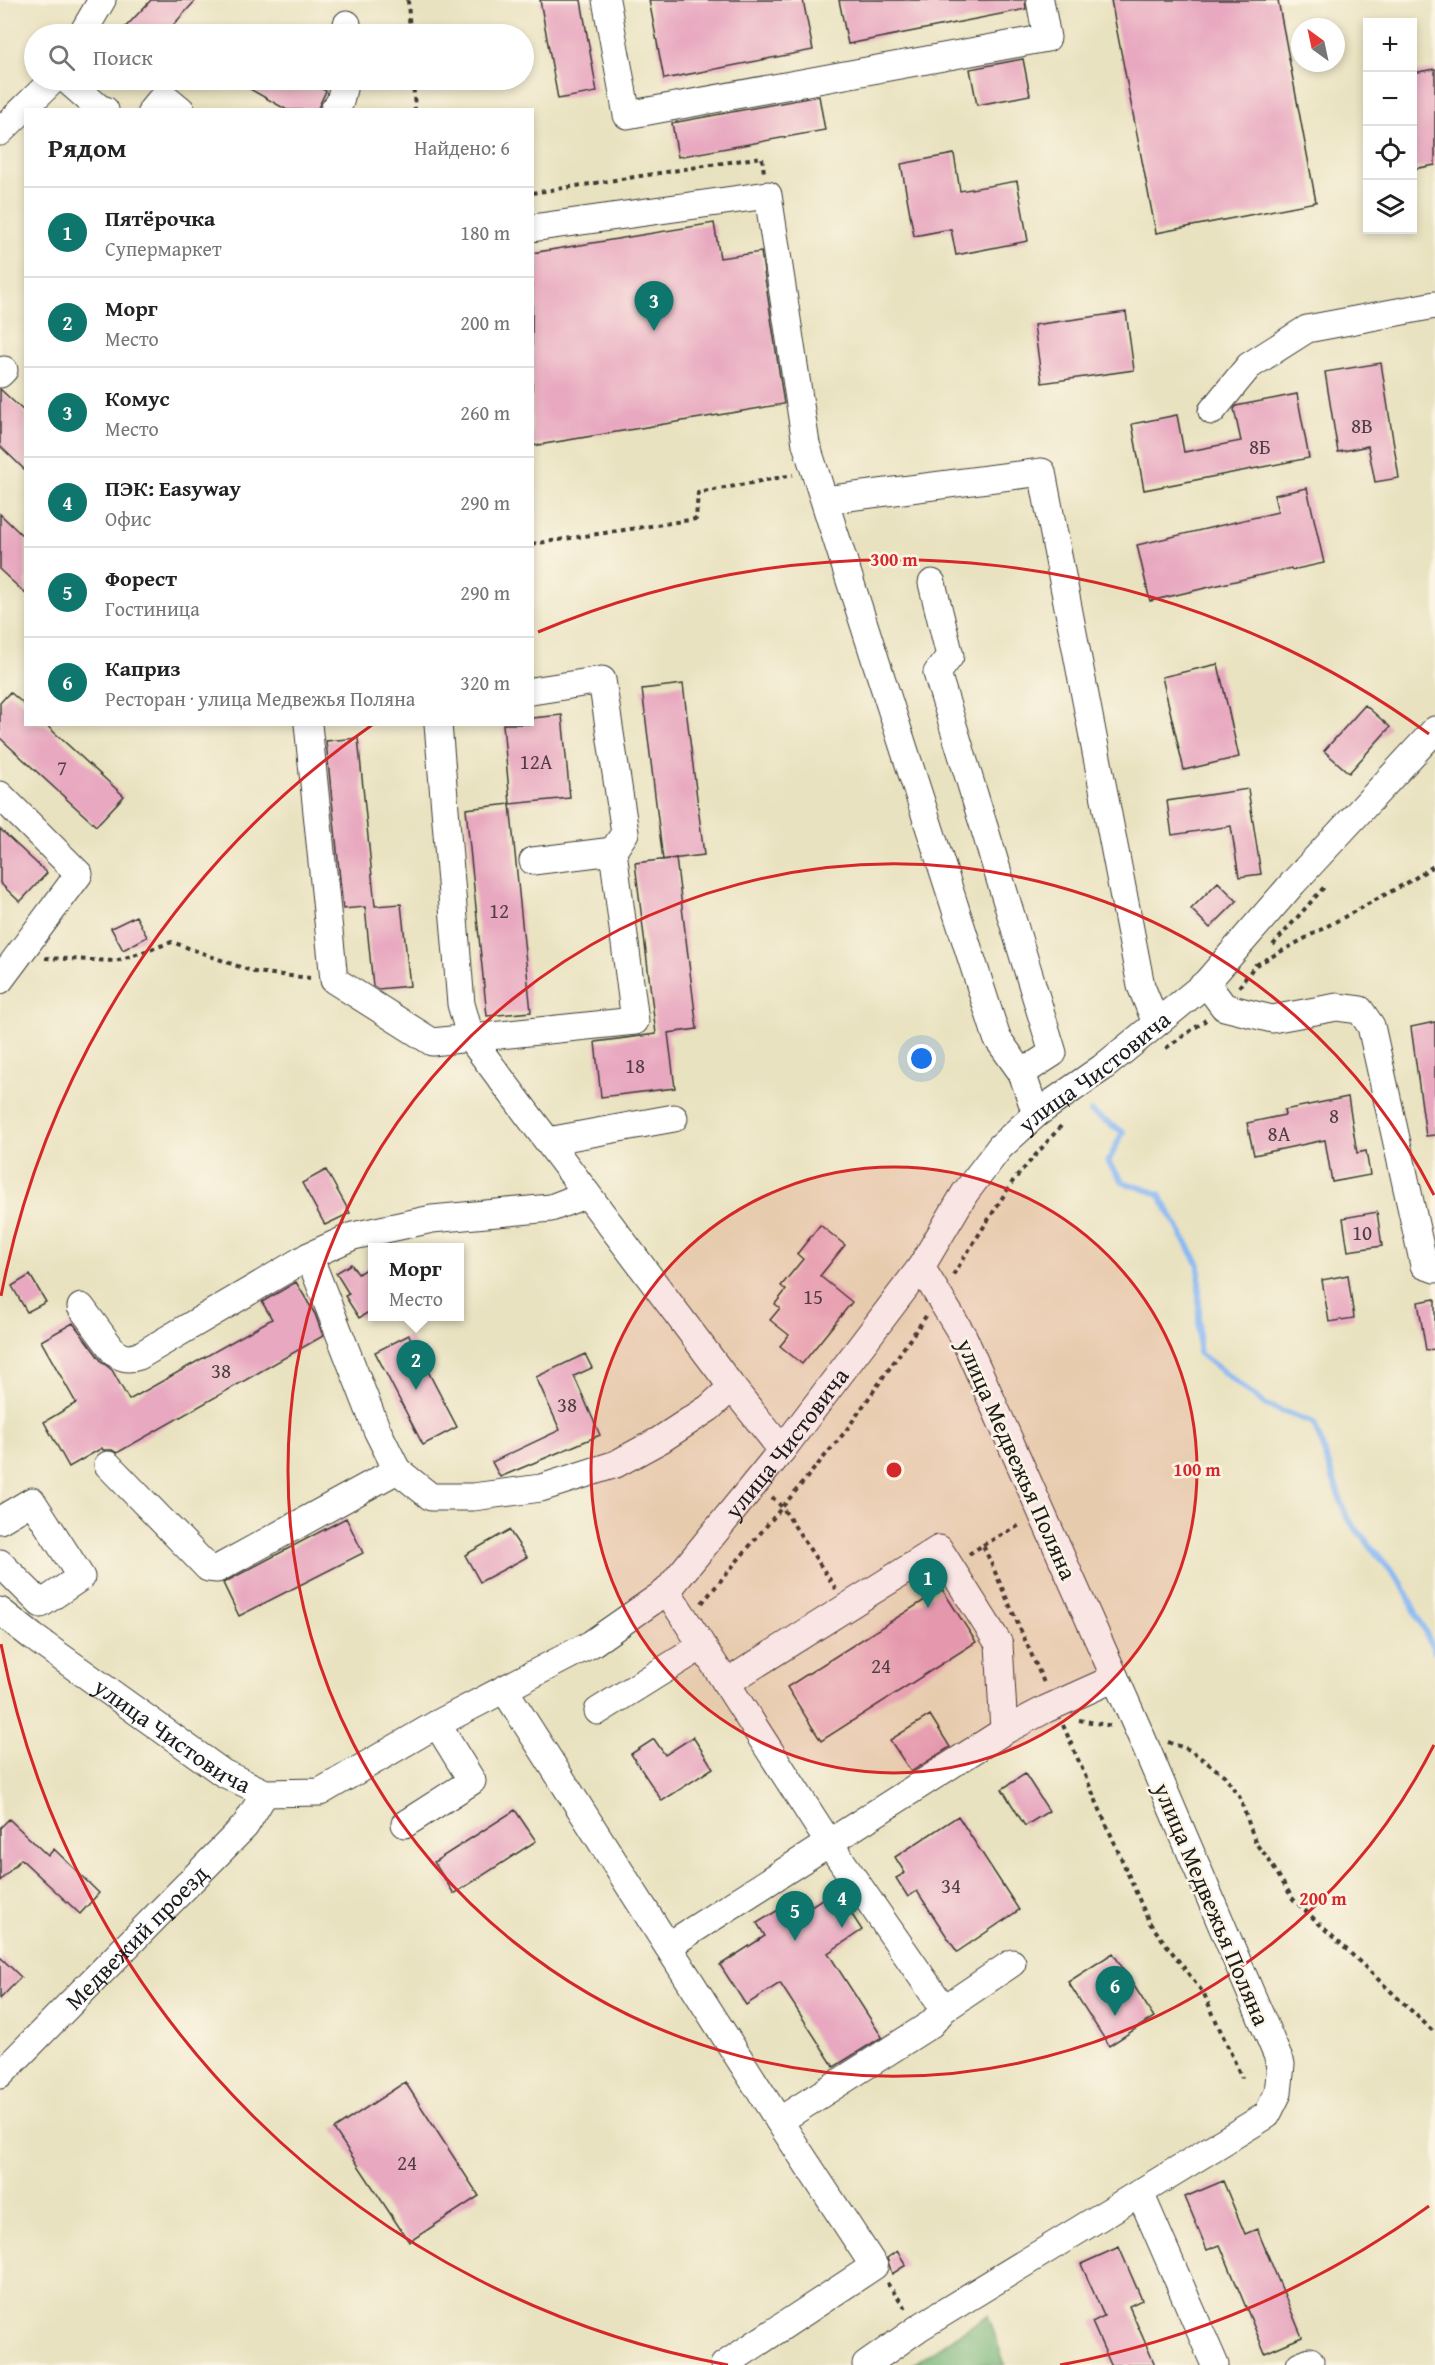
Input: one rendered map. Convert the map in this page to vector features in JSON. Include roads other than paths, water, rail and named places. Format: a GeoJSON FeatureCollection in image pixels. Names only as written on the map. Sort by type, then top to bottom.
{"type":"FeatureCollection","features":[{"type":"Feature","properties":{"kind":"street"},"geometry":{"type":"LineString","coordinates":[[88,24],[102,0]]}},
{"type":"Feature","properties":{"kind":"street"},"geometry":{"type":"LineString","coordinates":[[606,0],[627,115],[1047,38],[1040,0]]}},
{"type":"Feature","properties":{"kind":"street"},"geometry":{"type":"LineString","coordinates":[[0,132],[42,90]]}},
{"type":"Feature","properties":{"kind":"street"},"geometry":{"type":"LineString","coordinates":[[78,90],[99,108]]}},
{"type":"Feature","properties":{"kind":"street"},"geometry":{"type":"LineString","coordinates":[[336,108],[340,102],[343,90]]}},
{"type":"Feature","properties":{"kind":"street"},"geometry":{"type":"LineString","coordinates":[[154,108],[164,96],[179,108]]}},
{"type":"Feature","properties":{"kind":"street"},"geometry":{"type":"LineString","coordinates":[[534,228],[768,195],[806,444],[997,1038],[1022,1073],[1036,1114]]}},
{"type":"Feature","properties":{"kind":"street"},"geometry":{"type":"LineString","coordinates":[[1212,411],[1249,366],[1307,329],[1435,305]]}},
{"type":"Feature","properties":{"kind":"street"},"geometry":{"type":"LineString","coordinates":[[825,500],[1042,472],[1141,986],[1156,1023]]}},
{"type":"Feature","properties":{"kind":"street"},"geometry":{"type":"LineString","coordinates":[[932,583],[950,656],[937,673],[1053,1053],[1022,1073]]}},
{"type":"Feature","properties":{"kind":"street"},"geometry":{"type":"LineString","coordinates":[[308,726],[334,980],[432,1042],[635,1021],[613,851],[625,833],[602,681],[534,691]]}},
{"type":"Feature","properties":{"kind":"street"},"geometry":{"type":"LineString","coordinates":[[438,726],[461,1004],[471,1039],[732,1387],[782,1450]]}},
{"type":"Feature","properties":{"kind":"street","name":"улица Чистовича"},"geometry":{"type":"LineString","coordinates":[[0,1611],[223,1773],[265,1793],[320,1792],[437,1724],[591,1644],[667,1591],[782,1450],[921,1267],[965,1194],[1000,1147],[1036,1114],[1102,1068],[1206,983],[1293,883],[1435,730]]}},
{"type":"Feature","properties":{"kind":"street"},"geometry":{"type":"LineString","coordinates":[[0,795],[79,874],[0,980]]}},
{"type":"Feature","properties":{"kind":"street"},"geometry":{"type":"LineString","coordinates":[[533,861],[613,851]]}},
{"type":"Feature","properties":{"kind":"street"},"geometry":{"type":"LineString","coordinates":[[1206,983],[1224,1007],[1272,1019],[1336,1007],[1360,1010],[1371,1026],[1424,1265],[1435,1269]]}},
{"type":"Feature","properties":{"kind":"street"},"geometry":{"type":"LineString","coordinates":[[548,1142],[674,1118]]}},
{"type":"Feature","properties":{"kind":"street"},"geometry":{"type":"LineString","coordinates":[[81,1307],[115,1353],[123,1358],[131,1358],[139,1356],[309,1256],[353,1236],[432,1219],[551,1208],[587,1194]]}},
{"type":"Feature","properties":{"kind":"street"},"geometry":{"type":"LineString","coordinates":[[309,1256],[377,1430],[397,1470],[431,1497],[473,1497],[541,1488],[616,1464],[660,1440],[709,1408],[732,1387]]}},
{"type":"Feature","properties":{"kind":"street","name":"улица Медвежья Поляна"},"geometry":{"type":"LineString","coordinates":[[866,2365],[920,2327],[1267,2115],[1278,2093],[1281,2064],[1141,1736],[963,1336],[921,1267]]}},
{"type":"Feature","properties":{"kind":"street"},"geometry":{"type":"LineString","coordinates":[[108,1465],[208,1568],[216,1569],[397,1470]]}},
{"type":"Feature","properties":{"kind":"street"},"geometry":{"type":"LineString","coordinates":[[0,1520],[32,1502],[81,1577],[41,1604],[0,1563]]}},
{"type":"Feature","properties":{"kind":"street"},"geometry":{"type":"LineString","coordinates":[[726,1683],[939,1549],[999,1644],[1004,1731]]}},
{"type":"Feature","properties":{"kind":"street"},"geometry":{"type":"LineString","coordinates":[[667,1591],[829,1843],[944,2009]]}},
{"type":"Feature","properties":{"kind":"street"},"geometry":{"type":"LineString","coordinates":[[598,1711],[702,1646]]}},
{"type":"Feature","properties":{"kind":"street"},"geometry":{"type":"LineString","coordinates":[[668,1946],[1004,1731],[1046,1708],[1115,1678]]}},
{"type":"Feature","properties":{"kind":"street"},"geometry":{"type":"LineString","coordinates":[[504,1689],[778,2121],[873,2266],[724,2365]]}},
{"type":"Feature","properties":{"kind":"street"},"geometry":{"type":"LineString","coordinates":[[405,1824],[472,1781],[437,1724]]}},
{"type":"Feature","properties":{"kind":"street","name":"Медвежий проезд"},"geometry":{"type":"LineString","coordinates":[[0,2075],[245,1826],[265,1793]]}},
{"type":"Feature","properties":{"kind":"street"},"geometry":{"type":"LineString","coordinates":[[778,2121],[931,2024],[944,2009],[1012,1964]]}},
{"type":"Feature","properties":{"kind":"street"},"geometry":{"type":"LineString","coordinates":[[1140,2193],[1215,2365]]}},
{"type":"Feature","properties":{"kind":"waterway"},"geometry":{"type":"LineString","coordinates":[[1091,1112],[1123,1132],[1108,1162],[1123,1182],[1159,1194],[1199,1265],[1199,1353],[1266,1405],[1314,1423],[1347,1518],[1402,1584],[1435,1652]]}},
{"type":"Feature","properties":{"kind":"place","name":"Комус"},"geometry":{"type":"Point","coordinates":[654,331]}},
{"type":"Feature","properties":{"kind":"place","name":"Морг"},"geometry":{"type":"Point","coordinates":[416,1390]}},
{"type":"Feature","properties":{"kind":"place","name":"Пятёрочка"},"geometry":{"type":"Point","coordinates":[928,1608]}},
{"type":"Feature","properties":{"kind":"place","name":"ПЭК: Easyway"},"geometry":{"type":"Point","coordinates":[842,1928]}},
{"type":"Feature","properties":{"kind":"place","name":"Форест"},"geometry":{"type":"Point","coordinates":[795,1941]}},
{"type":"Feature","properties":{"kind":"place","name":"Каприз"},"geometry":{"type":"Point","coordinates":[1115,2016]}}]}
